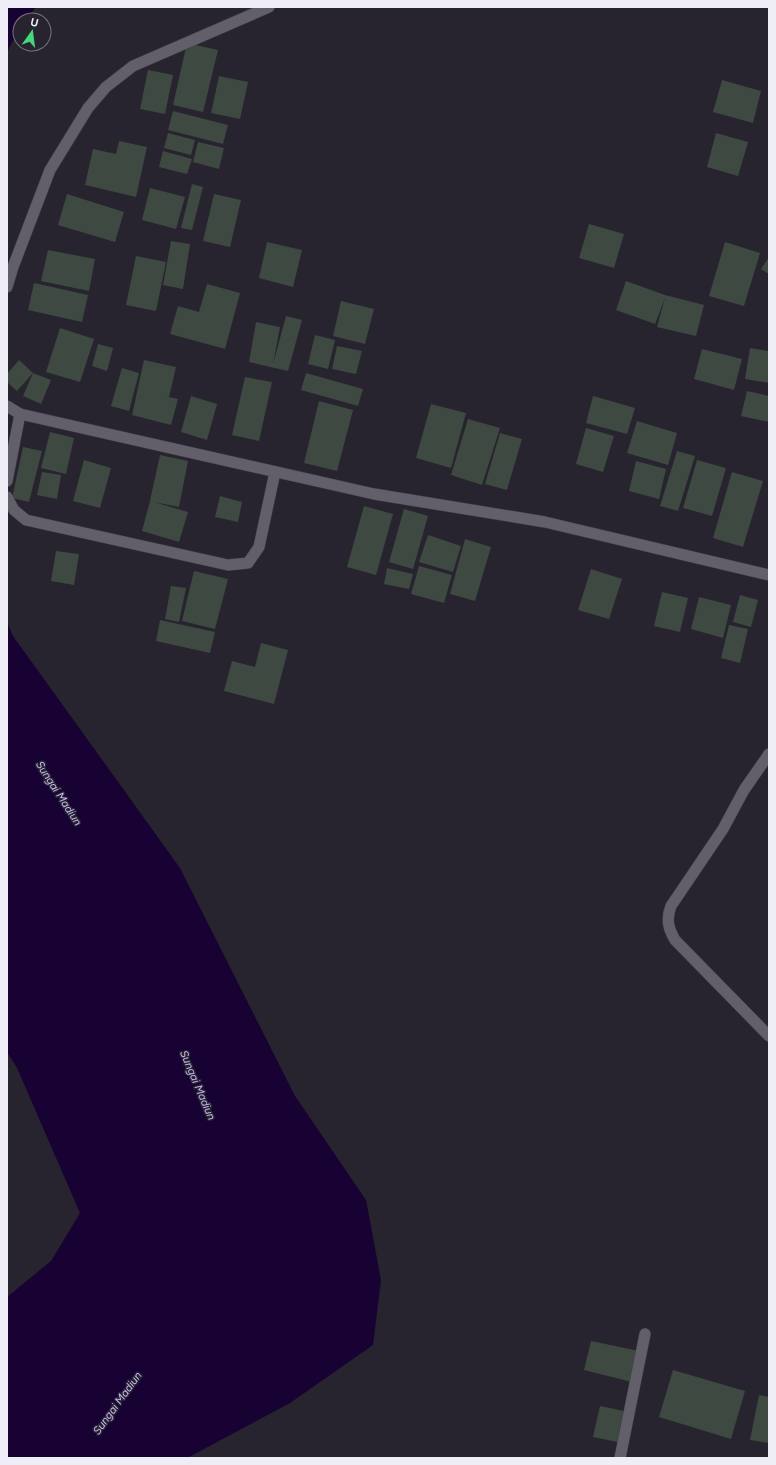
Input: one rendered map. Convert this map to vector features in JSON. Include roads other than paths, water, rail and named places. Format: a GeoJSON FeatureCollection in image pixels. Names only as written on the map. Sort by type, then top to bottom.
{"type":"FeatureCollection","features":[{"type":"Feature","properties":{"kind":"street"},"geometry":{"type":"LineString","coordinates":[[7,287],[13,267],[50,170],[88,108],[106,87],[133,66],[269,7]]}},
{"type":"Feature","properties":{"kind":"street"},"geometry":{"type":"LineString","coordinates":[[7,406],[20,414],[374,494],[545,522],[769,575]]}},
{"type":"Feature","properties":{"kind":"street"},"geometry":{"type":"LineString","coordinates":[[7,481],[20,414]]}},
{"type":"Feature","properties":{"kind":"street"},"geometry":{"type":"LineString","coordinates":[[7,497],[14,510],[26,520],[228,565],[248,563],[259,546],[275,472]]}},
{"type":"Feature","properties":{"kind":"street"},"geometry":{"type":"LineString","coordinates":[[769,754],[744,790],[723,829],[671,906],[668,915],[668,925],[675,940],[769,1036]]}},
{"type":"Feature","properties":{"kind":"street"},"geometry":{"type":"LineString","coordinates":[[620,1458],[645,1334]]}},
{"type":"Feature","properties":{"kind":"water"},"geometry":{"type":"Polygon","coordinates":[[[7,7],[36,7],[32,12],[12,12],[12,43],[7,52],[7,7]]]}},
{"type":"Feature","properties":{"kind":"water","name":"Sungai Madiun"},"geometry":{"type":"Polygon","coordinates":[[[7,622],[13,636],[180,868],[295,1096],[366,1200],[381,1280],[373,1345],[290,1403],[187,1458],[7,1458],[7,1297],[51,1261],[80,1213],[17,1068],[7,1052],[7,622]]]}}]}
